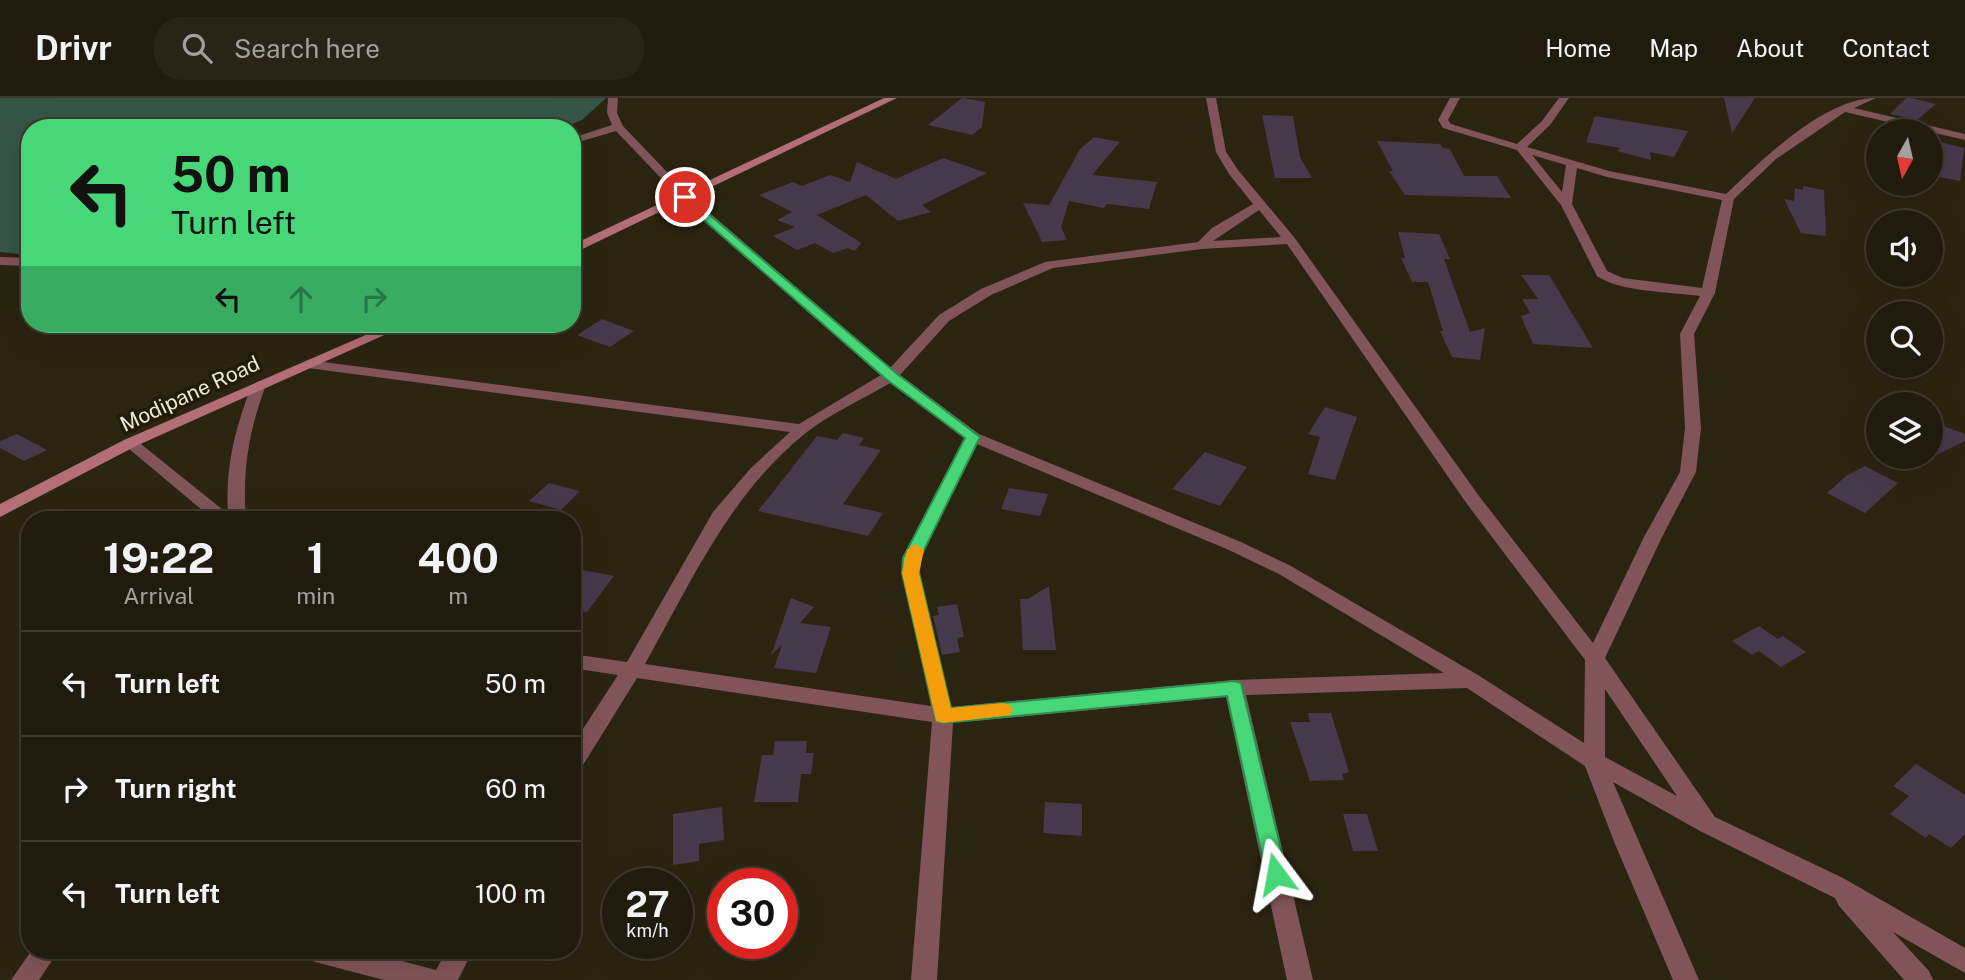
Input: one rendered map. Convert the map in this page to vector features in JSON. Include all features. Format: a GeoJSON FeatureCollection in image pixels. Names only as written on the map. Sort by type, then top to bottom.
{"type":"FeatureCollection","features":[{"type":"Feature","properties":{"kind":"main road"},"geometry":{"type":"LineString","coordinates":[[581,246],[892,98]]}},
{"type":"Feature","properties":{"kind":"main road","name":"Modipane Road"},"geometry":{"type":"LineString","coordinates":[[0,511],[131,443],[381,333]]}},
{"type":"Feature","properties":{"kind":"street"},"geometry":{"type":"LineString","coordinates":[[613,98],[612,113],[618,127],[685,197],[891,376],[973,437],[1260,558],[1471,680],[1594,761],[1708,824],[1835,885],[1965,961]]}},
{"type":"Feature","properties":{"kind":"street"},"geometry":{"type":"LineString","coordinates":[[1211,98],[1222,152],[1258,206],[1290,240],[1466,489],[1595,659],[1708,824]]}},
{"type":"Feature","properties":{"kind":"street"},"geometry":{"type":"LineString","coordinates":[[1455,98],[1443,124],[1607,173],[1728,198]]}},
{"type":"Feature","properties":{"kind":"street"},"geometry":{"type":"LineString","coordinates":[[1520,147],[1546,123],[1564,98]]}},
{"type":"Feature","properties":{"kind":"street"},"geometry":{"type":"LineString","coordinates":[[1686,980],[1626,844],[1594,761],[1595,659],[1689,472],[1693,428],[1687,334],[1709,293],[1728,198],[1772,157],[1843,109],[1871,98]]}},
{"type":"Feature","properties":{"kind":"street"},"geometry":{"type":"LineString","coordinates":[[1843,109],[1965,137]]}},
{"type":"Feature","properties":{"kind":"street"},"geometry":{"type":"LineString","coordinates":[[581,138],[618,127]]}},
{"type":"Feature","properties":{"kind":"street"},"geometry":{"type":"LineString","coordinates":[[1520,147],[1566,204],[1602,273],[1610,279],[1709,293]]}},
{"type":"Feature","properties":{"kind":"street"},"geometry":{"type":"LineString","coordinates":[[1566,204],[1572,163]]}},
{"type":"Feature","properties":{"kind":"street"},"geometry":{"type":"LineString","coordinates":[[1202,244],[1216,231],[1258,206]]}},
{"type":"Feature","properties":{"kind":"street"},"geometry":{"type":"LineString","coordinates":[[581,750],[631,672],[719,516],[757,472],[802,429],[891,376],[944,318],[986,292],[1050,265],[1202,244],[1290,240]]}},
{"type":"Feature","properties":{"kind":"street"},"geometry":{"type":"LineString","coordinates":[[0,261],[21,262]]}},
{"type":"Feature","properties":{"kind":"street"},"geometry":{"type":"LineString","coordinates":[[308,364],[802,429]]}},
{"type":"Feature","properties":{"kind":"street"},"geometry":{"type":"LineString","coordinates":[[237,511],[234,461],[242,427],[258,385]]}},
{"type":"Feature","properties":{"kind":"street"},"geometry":{"type":"LineString","coordinates":[[924,980],[943,716],[911,573],[911,558],[973,437]]}},
{"type":"Feature","properties":{"kind":"street"},"geometry":{"type":"LineString","coordinates":[[131,443],[214,511]]}},
{"type":"Feature","properties":{"kind":"street"},"geometry":{"type":"LineString","coordinates":[[581,663],[943,716],[1234,688],[1471,680]]}},
{"type":"Feature","properties":{"kind":"street"},"geometry":{"type":"LineString","coordinates":[[1234,688],[1300,980]]}},
{"type":"Feature","properties":{"kind":"street"},"geometry":{"type":"LineString","coordinates":[[1835,885],[1920,980]]}},
{"type":"Feature","properties":{"kind":"street"},"geometry":{"type":"LineString","coordinates":[[24,980],[40,959]]}},
{"type":"Feature","properties":{"kind":"street"},"geometry":{"type":"LineString","coordinates":[[350,959],[430,980]]}},
{"type":"Feature","properties":{"kind":"street"},"geometry":{"type":"LineString","coordinates":[[444,980],[456,959]]}},
{"type":"Feature","properties":{"kind":"green space"},"geometry":{"type":"Polygon","coordinates":[[[0,98],[606,98],[581,120],[21,119],[21,254],[0,252],[0,98]]]}},
{"type":"Feature","properties":{"kind":"building"},"geometry":{"type":"Polygon","coordinates":[[[962,98],[985,102],[982,127],[972,135],[928,125],[962,98]]]}},
{"type":"Feature","properties":{"kind":"building"},"geometry":{"type":"Polygon","coordinates":[[[1724,98],[1755,98],[1732,133],[1724,98]]]}},
{"type":"Feature","properties":{"kind":"building"},"geometry":{"type":"Polygon","coordinates":[[[1906,98],[1936,104],[1918,119],[1890,114],[1906,98]]]}},
{"type":"Feature","properties":{"kind":"building"},"geometry":{"type":"Polygon","coordinates":[[[1262,115],[1293,116],[1300,157],[1312,178],[1275,178],[1262,115]]]}},
{"type":"Feature","properties":{"kind":"building"},"geometry":{"type":"Polygon","coordinates":[[[1595,116],[1688,131],[1674,157],[1650,152],[1651,160],[1617,151],[1620,148],[1586,142],[1595,116]]]}},
{"type":"Feature","properties":{"kind":"building"},"geometry":{"type":"Polygon","coordinates":[[[1094,137],[1120,142],[1092,175],[1157,182],[1149,209],[1107,204],[1104,208],[1069,201],[1061,227],[1067,240],[1042,242],[1023,203],[1049,205],[1080,149],[1094,137]]]}},
{"type":"Feature","properties":{"kind":"building"},"geometry":{"type":"Polygon","coordinates":[[[1377,141],[1440,144],[1443,148],[1450,149],[1464,176],[1497,176],[1511,198],[1405,195],[1389,171],[1393,171],[1377,141]]]}},
{"type":"Feature","properties":{"kind":"building"},"geometry":{"type":"Polygon","coordinates":[[[1943,143],[1964,148],[1960,181],[1943,178],[1943,143]]]}},
{"type":"Feature","properties":{"kind":"building"},"geometry":{"type":"Polygon","coordinates":[[[943,158],[987,173],[922,205],[931,212],[898,221],[866,195],[817,215],[861,243],[855,251],[848,248],[833,253],[815,243],[797,250],[773,236],[795,227],[777,220],[792,212],[759,195],[793,182],[802,186],[830,175],[850,182],[857,162],[896,179],[943,158]]]}},
{"type":"Feature","properties":{"kind":"building"},"geometry":{"type":"Polygon","coordinates":[[[1803,186],[1824,190],[1826,236],[1801,233],[1784,199],[1794,201],[1795,188],[1803,190],[1803,186]]]}},
{"type":"Feature","properties":{"kind":"building"},"geometry":{"type":"Polygon","coordinates":[[[1398,232],[1439,234],[1450,259],[1444,259],[1470,332],[1485,328],[1480,360],[1452,357],[1440,331],[1443,331],[1428,282],[1412,282],[1401,258],[1405,258],[1398,232]]]}},
{"type":"Feature","properties":{"kind":"building"},"geometry":{"type":"Polygon","coordinates":[[[1521,275],[1549,275],[1593,348],[1533,344],[1521,316],[1530,313],[1522,299],[1538,299],[1521,275]]]}},
{"type":"Feature","properties":{"kind":"building"},"geometry":{"type":"Polygon","coordinates":[[[602,319],[634,331],[610,347],[577,335],[602,319]]]}},
{"type":"Feature","properties":{"kind":"building"},"geometry":{"type":"Polygon","coordinates":[[[1325,407],[1357,417],[1335,480],[1308,474],[1320,437],[1308,434],[1325,407]]]}},
{"type":"Feature","properties":{"kind":"building"},"geometry":{"type":"Polygon","coordinates":[[[1943,426],[1965,434],[1965,441],[1943,452],[1943,426]]]}},
{"type":"Feature","properties":{"kind":"building"},"geometry":{"type":"Polygon","coordinates":[[[843,433],[864,438],[859,445],[881,450],[843,504],[883,513],[868,536],[758,511],[817,436],[837,440],[843,433]]]}},
{"type":"Feature","properties":{"kind":"building"},"geometry":{"type":"Polygon","coordinates":[[[17,434],[47,450],[24,461],[0,448],[0,441],[17,434]]]}},
{"type":"Feature","properties":{"kind":"building"},"geometry":{"type":"Polygon","coordinates":[[[1205,452],[1247,467],[1220,506],[1172,489],[1205,452]]]}},
{"type":"Feature","properties":{"kind":"building"},"geometry":{"type":"Polygon","coordinates":[[[1865,466],[1866,469],[1898,483],[1865,513],[1827,493],[1846,476],[1865,466]]]}},
{"type":"Feature","properties":{"kind":"building"},"geometry":{"type":"Polygon","coordinates":[[[549,483],[580,491],[561,510],[529,501],[549,483]]]}},
{"type":"Feature","properties":{"kind":"building"},"geometry":{"type":"Polygon","coordinates":[[[1009,488],[1048,494],[1040,516],[1001,509],[1009,488]]]}},
{"type":"Feature","properties":{"kind":"building"},"geometry":{"type":"Polygon","coordinates":[[[581,570],[614,576],[587,612],[581,611],[581,570]]]}},
{"type":"Feature","properties":{"kind":"building"},"geometry":{"type":"Polygon","coordinates":[[[1049,586],[1056,650],[1023,650],[1020,599],[1028,599],[1049,586]]]}},
{"type":"Feature","properties":{"kind":"building"},"geometry":{"type":"Polygon","coordinates":[[[791,598],[814,607],[800,623],[831,627],[816,673],[774,668],[782,645],[771,655],[791,598]]]}},
{"type":"Feature","properties":{"kind":"building"},"geometry":{"type":"Polygon","coordinates":[[[957,604],[964,637],[957,638],[960,652],[942,655],[933,616],[939,615],[937,607],[957,604]]]}},
{"type":"Feature","properties":{"kind":"building"},"geometry":{"type":"Polygon","coordinates":[[[1759,626],[1778,639],[1783,636],[1806,652],[1781,667],[1759,651],[1752,655],[1732,641],[1759,626]]]}},
{"type":"Feature","properties":{"kind":"building"},"geometry":{"type":"Polygon","coordinates":[[[1308,713],[1331,713],[1349,772],[1342,774],[1344,780],[1310,781],[1290,722],[1310,722],[1308,713]]]}},
{"type":"Feature","properties":{"kind":"building"},"geometry":{"type":"Polygon","coordinates":[[[775,741],[807,741],[806,753],[814,753],[811,774],[801,774],[798,802],[754,802],[762,755],[773,755],[775,741]]]}},
{"type":"Feature","properties":{"kind":"building"},"geometry":{"type":"Polygon","coordinates":[[[1916,764],[1965,795],[1965,834],[1951,848],[1929,834],[1926,838],[1890,814],[1909,796],[1893,786],[1916,764]]]}},
{"type":"Feature","properties":{"kind":"building"},"geometry":{"type":"Polygon","coordinates":[[[1045,802],[1082,804],[1082,836],[1043,833],[1045,802]]]}},
{"type":"Feature","properties":{"kind":"building"},"geometry":{"type":"Polygon","coordinates":[[[722,807],[724,840],[699,844],[699,861],[673,865],[673,814],[722,807]]]}},
{"type":"Feature","properties":{"kind":"building"},"geometry":{"type":"Polygon","coordinates":[[[1343,814],[1367,814],[1378,851],[1353,851],[1343,814]]]}},
{"type":"Feature","properties":{"kind":"slow traffic"},"geometry":{"type":"LineString","coordinates":[[915,550],[911,558],[911,573],[943,716],[1003,710]]}},
{"type":"Feature","properties":{"kind":"route"},"geometry":{"type":"LineString","coordinates":[[685,197],[814,312],[891,376],[973,437],[911,558],[911,573],[943,716],[1234,688],[1276,874]]}}]}
